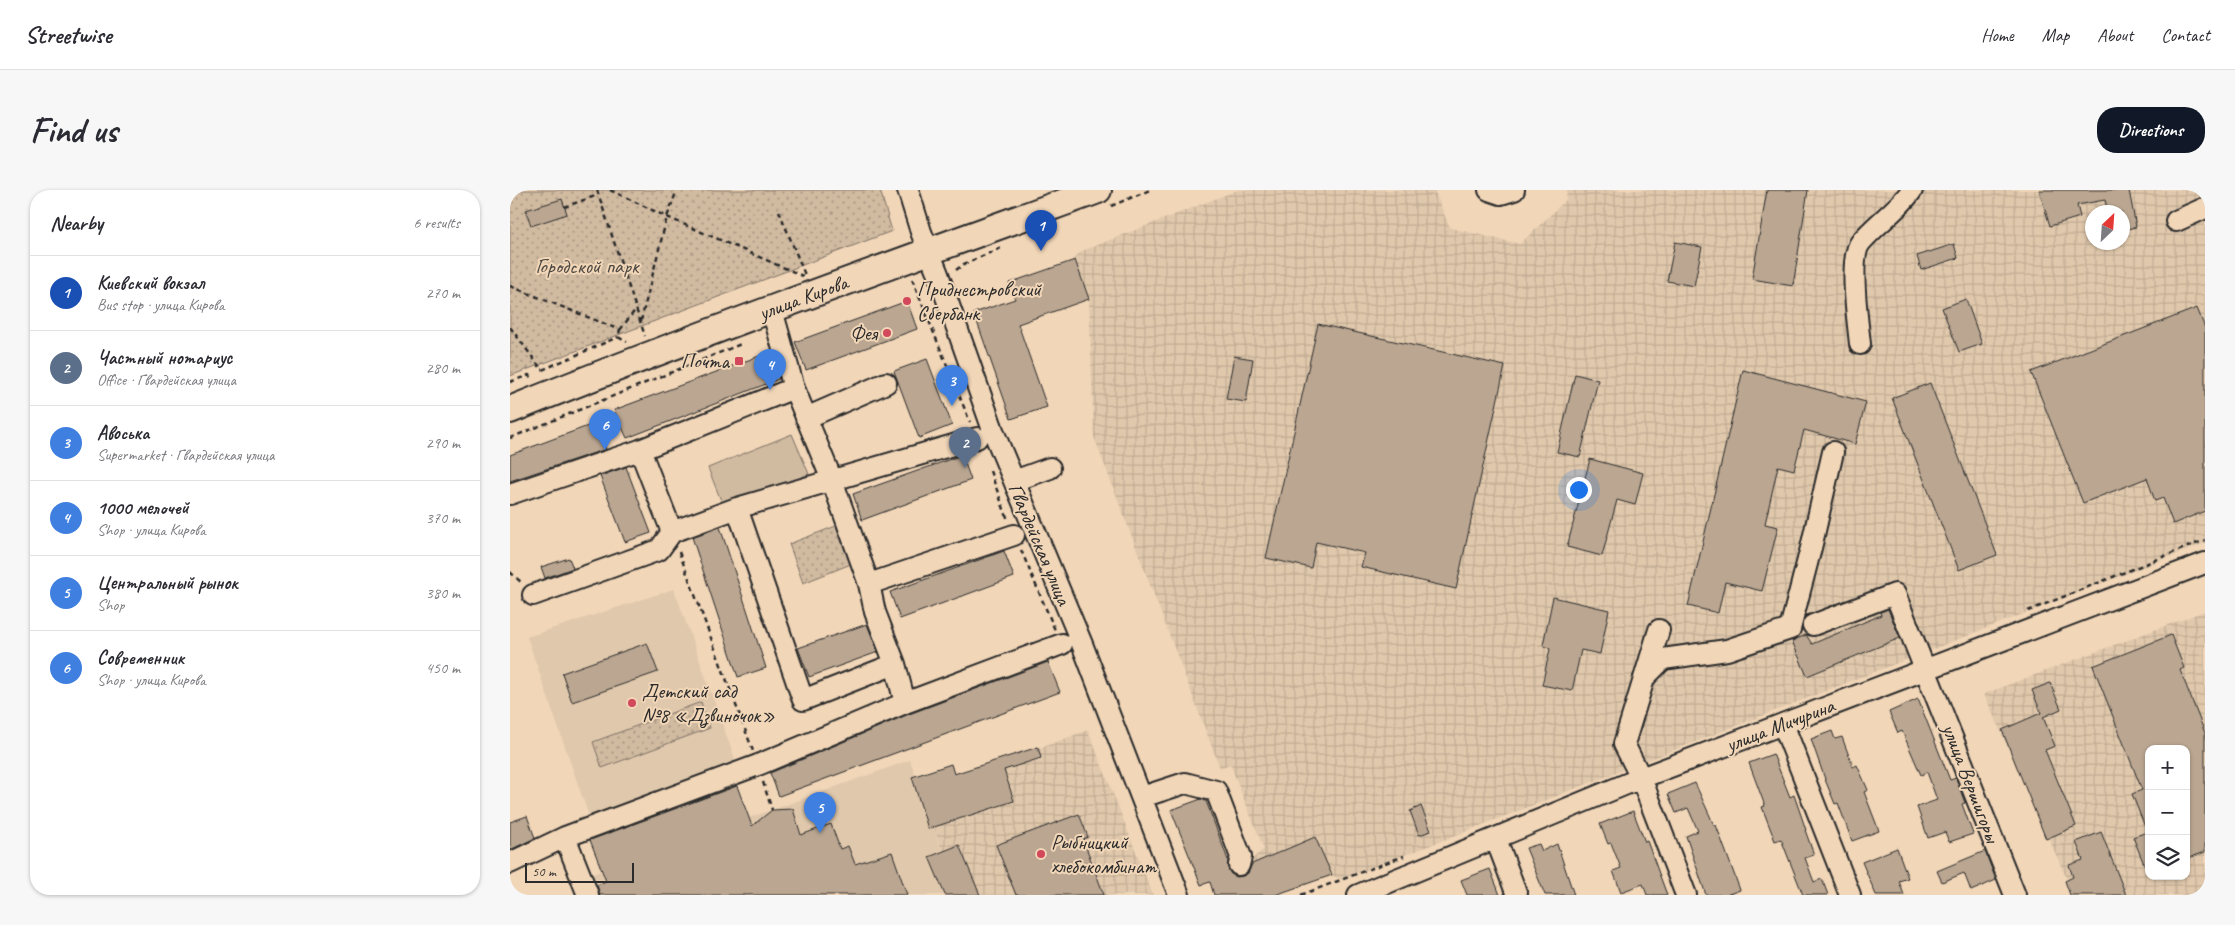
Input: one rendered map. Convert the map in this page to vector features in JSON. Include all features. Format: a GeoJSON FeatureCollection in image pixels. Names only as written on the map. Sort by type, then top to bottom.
{"type":"FeatureCollection","features":[{"type":"Feature","properties":{"kind":"main road","name":"улица Кирова"},"geometry":{"type":"LineString","coordinates":[[510,410],[605,372],[928,250],[1102,199]]}},
{"type":"Feature","properties":{"kind":"street","name":"Гвардейская улица"},"geometry":{"type":"LineString","coordinates":[[908,190],[994,433],[1082,644],[1179,895]]}},
{"type":"Feature","properties":{"kind":"street"},"geometry":{"type":"LineString","coordinates":[[1490,190],[1501,194],[1514,190]]}},
{"type":"Feature","properties":{"kind":"street"},"geometry":{"type":"LineString","coordinates":[[1860,344],[1853,279],[1859,244],[1904,201],[1912,190]]}},
{"type":"Feature","properties":{"kind":"street"},"geometry":{"type":"LineString","coordinates":[[2176,221],[2205,208]]}},
{"type":"Feature","properties":{"kind":"street"},"geometry":{"type":"LineString","coordinates":[[772,310],[794,388],[832,480],[868,584],[875,612],[895,664],[905,703]]}},
{"type":"Feature","properties":{"kind":"street"},"geometry":{"type":"LineString","coordinates":[[806,418],[886,383]]}},
{"type":"Feature","properties":{"kind":"street"},"geometry":{"type":"LineString","coordinates":[[510,494],[640,450],[794,388]]}},
{"type":"Feature","properties":{"kind":"street"},"geometry":{"type":"LineString","coordinates":[[533,595],[659,550],[672,532],[737,508],[977,438]]}},
{"type":"Feature","properties":{"kind":"street"},"geometry":{"type":"LineString","coordinates":[[640,450],[672,532]]}},
{"type":"Feature","properties":{"kind":"street"},"geometry":{"type":"LineString","coordinates":[[1644,678],[1663,660],[1727,650],[1790,629],[1833,452]]}},
{"type":"Feature","properties":{"kind":"street"},"geometry":{"type":"LineString","coordinates":[[1014,481],[1050,468]]}},
{"type":"Feature","properties":{"kind":"street"},"geometry":{"type":"LineString","coordinates":[[737,508],[803,700],[895,664]]}},
{"type":"Feature","properties":{"kind":"street"},"geometry":{"type":"LineString","coordinates":[[868,584],[1014,535]]}},
{"type":"Feature","properties":{"kind":"street","name":"улица Мичурина"},"geometry":{"type":"LineString","coordinates":[[1358,895],[1640,778],[2205,563]]}},
{"type":"Feature","properties":{"kind":"street","name":"улица Вершигоры"},"geometry":{"type":"LineString","coordinates":[[1813,625],[1895,594],[1927,670],[2015,895]]}},
{"type":"Feature","properties":{"kind":"street"},"geometry":{"type":"LineString","coordinates":[[1659,630],[1624,744],[1640,778],[1686,895]]}},
{"type":"Feature","properties":{"kind":"street"},"geometry":{"type":"LineString","coordinates":[[510,863],[565,837],[758,765],[905,703],[1062,644]]}},
{"type":"Feature","properties":{"kind":"street"},"geometry":{"type":"LineString","coordinates":[[1783,724],[1850,895]]}},
{"type":"Feature","properties":{"kind":"street"},"geometry":{"type":"LineString","coordinates":[[1142,797],[1186,784],[1216,791],[1241,857],[1239,865]]}},
{"type":"Feature","properties":{"kind":"street"},"geometry":{"type":"LineString","coordinates":[[565,837],[588,895]]}},
{"type":"Feature","properties":{"kind":"street"},"geometry":{"type":"LineString","coordinates":[[1496,839],[1517,895]]}},
{"type":"Feature","properties":{"kind":"path"},"geometry":{"type":"LineString","coordinates":[[597,190],[641,322],[645,337],[643,344]]}},
{"type":"Feature","properties":{"kind":"path"},"geometry":{"type":"LineString","coordinates":[[610,190],[667,218],[806,277],[779,211]]}},
{"type":"Feature","properties":{"kind":"path"},"geometry":{"type":"LineString","coordinates":[[641,322],[667,218],[677,190]]}},
{"type":"Feature","properties":{"kind":"path"},"geometry":{"type":"LineString","coordinates":[[1102,199],[1150,190]]}},
{"type":"Feature","properties":{"kind":"path"},"geometry":{"type":"LineString","coordinates":[[564,207],[598,195]]}},
{"type":"Feature","properties":{"kind":"path"},"geometry":{"type":"LineString","coordinates":[[958,278],[955,269],[1003,248]]}},
{"type":"Feature","properties":{"kind":"path"},"geometry":{"type":"LineString","coordinates":[[510,286],[620,330]]}},
{"type":"Feature","properties":{"kind":"path"},"geometry":{"type":"LineString","coordinates":[[618,337],[620,330],[636,310]]}},
{"type":"Feature","properties":{"kind":"path"},"geometry":{"type":"LineString","coordinates":[[510,327],[542,370],[618,337]]}},
{"type":"Feature","properties":{"kind":"path"},"geometry":{"type":"LineString","coordinates":[[618,337],[632,345],[627,347]]}},
{"type":"Feature","properties":{"kind":"path"},"geometry":{"type":"LineString","coordinates":[[510,382],[529,375],[532,385]]}},
{"type":"Feature","properties":{"kind":"path"},"geometry":{"type":"LineString","coordinates":[[977,438],[1014,535],[1062,644]]}},
{"type":"Feature","properties":{"kind":"path"},"geometry":{"type":"LineString","coordinates":[[672,532],[758,765],[772,810]]}},
{"type":"Feature","properties":{"kind":"shaded area"},"geometry":{"type":"Polygon","coordinates":[[[1238,190],[1434,190],[1450,228],[1520,244],[1566,200],[1567,190],[2205,190],[2205,543],[1341,880],[1332,875],[1315,838],[1241,868],[1264,849],[1230,764],[1220,768],[1094,437],[1089,299],[1075,260],[1071,261],[1082,251],[1238,190]]]}},
{"type":"Feature","properties":{"kind":"shaded area","name":"Детский сад №8 «Дзвиночок»"},"geometry":{"type":"Polygon","coordinates":[[[674,589],[738,768],[590,819],[527,637],[674,589]]]}},
{"type":"Feature","properties":{"kind":"shaded area"},"geometry":{"type":"Polygon","coordinates":[[[2205,611],[2205,895],[2074,895],[1984,694],[2205,611]]]}},
{"type":"Feature","properties":{"kind":"shaded area","name":"Рыбницкий хлебокомбинат"},"geometry":{"type":"Polygon","coordinates":[[[1088,730],[1153,895],[957,895],[922,792],[1088,730]]]}},
{"type":"Feature","properties":{"kind":"shaded area"},"geometry":{"type":"Polygon","coordinates":[[[910,760],[957,895],[594,895],[588,876],[672,843],[772,810],[910,760]]]}},
{"type":"Feature","properties":{"kind":"green space","name":"Городской парк"},"geometry":{"type":"Polygon","coordinates":[[[510,190],[880,190],[892,231],[510,376],[510,190]]]}},
{"type":"Feature","properties":{"kind":"green space"},"geometry":{"type":"Polygon","coordinates":[[[792,434],[809,474],[724,508],[708,468],[792,434]]]}},
{"type":"Feature","properties":{"kind":"green space"},"geometry":{"type":"Polygon","coordinates":[[[836,526],[851,564],[803,583],[789,544],[836,526]]]}},
{"type":"Feature","properties":{"kind":"green space"},"geometry":{"type":"Polygon","coordinates":[[[701,702],[710,728],[602,768],[593,742],[701,702]]]}},
{"type":"Feature","properties":{"kind":"building"},"geometry":{"type":"Polygon","coordinates":[[[1767,190],[1808,190],[1793,286],[1752,279],[1767,190]]]}},
{"type":"Feature","properties":{"kind":"building"},"geometry":{"type":"Polygon","coordinates":[[[2039,190],[2129,190],[2136,227],[2130,228],[2130,205],[2106,205],[2105,200],[2077,205],[2080,217],[2050,226],[2039,190]]]}},
{"type":"Feature","properties":{"kind":"building"},"geometry":{"type":"Polygon","coordinates":[[[562,199],[567,214],[531,226],[526,210],[562,199]]]}},
{"type":"Feature","properties":{"kind":"building"},"geometry":{"type":"Polygon","coordinates":[[[1675,242],[1702,247],[1694,286],[1667,281],[1675,242]]]}},
{"type":"Feature","properties":{"kind":"building"},"geometry":{"type":"Polygon","coordinates":[[[1954,244],[1958,258],[1921,270],[1917,256],[1954,244]]]}},
{"type":"Feature","properties":{"kind":"building"},"geometry":{"type":"Polygon","coordinates":[[[1075,260],[1089,299],[1018,324],[1047,407],[1011,419],[974,313],[1015,299],[1009,283],[1075,260]]]}},
{"type":"Feature","properties":{"kind":"building"},"geometry":{"type":"Polygon","coordinates":[[[1966,299],[1982,344],[1959,352],[1942,308],[1966,299]]]}},
{"type":"Feature","properties":{"kind":"building"},"geometry":{"type":"Polygon","coordinates":[[[907,301],[917,329],[806,370],[795,342],[907,301]]]}},
{"type":"Feature","properties":{"kind":"building"},"geometry":{"type":"Polygon","coordinates":[[[2197,308],[2205,328],[2205,511],[2173,524],[2163,498],[2155,501],[2147,478],[2083,503],[2031,372],[2197,308]]]}},
{"type":"Feature","properties":{"kind":"building"},"geometry":{"type":"Polygon","coordinates":[[[1318,324],[1505,366],[1456,589],[1361,567],[1365,553],[1316,542],[1311,568],[1266,558],[1318,324]]]}},
{"type":"Feature","properties":{"kind":"building"},"geometry":{"type":"Polygon","coordinates":[[[770,352],[779,379],[627,438],[614,410],[770,352]]]}},
{"type":"Feature","properties":{"kind":"building"},"geometry":{"type":"Polygon","coordinates":[[[1234,356],[1253,359],[1246,402],[1226,399],[1234,356]]]}},
{"type":"Feature","properties":{"kind":"building"},"geometry":{"type":"Polygon","coordinates":[[[927,359],[952,425],[919,438],[894,371],[927,359]]]}},
{"type":"Feature","properties":{"kind":"building"},"geometry":{"type":"Polygon","coordinates":[[[1743,370],[1866,402],[1855,444],[1804,430],[1794,470],[1778,466],[1765,524],[1778,527],[1762,591],[1725,582],[1718,613],[1688,606],[1743,370]]]}},
{"type":"Feature","properties":{"kind":"building"},"geometry":{"type":"Polygon","coordinates":[[[1575,374],[1598,380],[1580,457],[1557,452],[1575,374]]]}},
{"type":"Feature","properties":{"kind":"building"},"geometry":{"type":"Polygon","coordinates":[[[1930,383],[1997,555],[1959,570],[1892,398],[1930,383]]]}},
{"type":"Feature","properties":{"kind":"building"},"geometry":{"type":"Polygon","coordinates":[[[596,423],[606,449],[510,481],[510,455],[596,423]]]}},
{"type":"Feature","properties":{"kind":"building"},"geometry":{"type":"Polygon","coordinates":[[[962,455],[971,480],[862,520],[853,494],[962,455]]]}},
{"type":"Feature","properties":{"kind":"building"},"geometry":{"type":"Polygon","coordinates":[[[1590,459],[1643,473],[1635,505],[1617,500],[1602,556],[1567,547],[1590,459]]]}},
{"type":"Feature","properties":{"kind":"building"},"geometry":{"type":"Polygon","coordinates":[[[626,467],[651,533],[625,542],[600,476],[626,467]]]}},
{"type":"Feature","properties":{"kind":"building"},"geometry":{"type":"Polygon","coordinates":[[[720,527],[766,668],[738,677],[692,537],[720,527]]]}},
{"type":"Feature","properties":{"kind":"building"},"geometry":{"type":"Polygon","coordinates":[[[1004,551],[1014,577],[900,619],[890,592],[1004,551]]]}},
{"type":"Feature","properties":{"kind":"building"},"geometry":{"type":"Polygon","coordinates":[[[569,558],[573,568],[545,578],[541,567],[569,558]]]}},
{"type":"Feature","properties":{"kind":"building"},"geometry":{"type":"Polygon","coordinates":[[[1553,597],[1609,610],[1600,654],[1581,650],[1572,691],[1542,685],[1550,649],[1543,645],[1553,597]]]}},
{"type":"Feature","properties":{"kind":"building"},"geometry":{"type":"Polygon","coordinates":[[[1888,609],[1900,638],[1807,676],[1792,641],[1806,635],[1812,644],[1881,615],[1880,612],[1888,609]]]}},
{"type":"Feature","properties":{"kind":"building"},"geometry":{"type":"Polygon","coordinates":[[[867,624],[878,652],[809,677],[798,648],[867,624]]]}},
{"type":"Feature","properties":{"kind":"building"},"geometry":{"type":"Polygon","coordinates":[[[2171,635],[2184,668],[2180,670],[2205,733],[2205,852],[2190,858],[2190,745],[2145,745],[2145,827],[2132,794],[2142,790],[2093,666],[2171,635]]]}},
{"type":"Feature","properties":{"kind":"building"},"geometry":{"type":"Polygon","coordinates":[[[647,643],[658,672],[572,702],[562,673],[647,643]]]}},
{"type":"Feature","properties":{"kind":"building"},"geometry":{"type":"Polygon","coordinates":[[[1048,662],[1060,692],[779,796],[770,773],[909,714],[1048,662]]]}},
{"type":"Feature","properties":{"kind":"building"},"geometry":{"type":"Polygon","coordinates":[[[2050,683],[2061,709],[2043,717],[2055,746],[2045,750],[2076,826],[2046,839],[2002,730],[2041,713],[2032,690],[2050,683]]]}},
{"type":"Feature","properties":{"kind":"building"},"geometry":{"type":"Polygon","coordinates":[[[1918,699],[1950,780],[1956,778],[1965,803],[1962,804],[1973,834],[1949,842],[1945,832],[1928,838],[1917,807],[1937,800],[1927,772],[1921,775],[1902,731],[1898,733],[1889,712],[1918,699]]]}},
{"type":"Feature","properties":{"kind":"building"},"geometry":{"type":"Polygon","coordinates":[[[1832,731],[1835,739],[1842,737],[1853,767],[1857,765],[1868,790],[1864,792],[1879,831],[1852,841],[1838,803],[1835,804],[1826,782],[1811,739],[1832,731]]]}},
{"type":"Feature","properties":{"kind":"building"},"geometry":{"type":"Polygon","coordinates":[[[1038,747],[1041,758],[1004,770],[1014,801],[928,829],[912,777],[951,764],[954,774],[1038,747]]]}},
{"type":"Feature","properties":{"kind":"building"},"geometry":{"type":"Polygon","coordinates":[[[1773,754],[1790,797],[1794,795],[1806,830],[1814,855],[1805,858],[1814,882],[1822,879],[1828,895],[1803,895],[1781,839],[1775,841],[1762,807],[1765,806],[1749,763],[1773,754]]]}},
{"type":"Feature","properties":{"kind":"building"},"geometry":{"type":"Polygon","coordinates":[[[1695,783],[1714,825],[1716,825],[1740,890],[1726,895],[1706,895],[1686,836],[1698,831],[1688,808],[1676,813],[1668,794],[1695,783]]]}},
{"type":"Feature","properties":{"kind":"building"},"geometry":{"type":"Polygon","coordinates":[[[737,786],[752,826],[772,810],[793,809],[801,835],[831,824],[840,849],[848,846],[855,864],[892,852],[907,895],[600,895],[597,885],[606,881],[590,840],[737,786]]]}},
{"type":"Feature","properties":{"kind":"building"},"geometry":{"type":"Polygon","coordinates":[[[1201,799],[1206,801],[1228,860],[1228,868],[1231,874],[1237,877],[1243,876],[1248,873],[1252,864],[1315,837],[1332,875],[1275,895],[1214,895],[1210,882],[1201,885],[1171,810],[1201,799]]]}},
{"type":"Feature","properties":{"kind":"building"},"geometry":{"type":"Polygon","coordinates":[[[1421,806],[1431,831],[1419,835],[1410,811],[1421,806]]]}},
{"type":"Feature","properties":{"kind":"building"},"geometry":{"type":"Polygon","coordinates":[[[1633,811],[1645,842],[1647,841],[1667,895],[1647,895],[1643,884],[1621,892],[1613,871],[1621,868],[1611,843],[1608,844],[1600,824],[1633,811]]]}},
{"type":"Feature","properties":{"kind":"building","name":"Рыбницкий хлебокомбинат"},"geometry":{"type":"Polygon","coordinates":[[[1079,814],[1088,837],[1083,839],[1104,895],[1016,895],[996,845],[1079,814]]]}},
{"type":"Feature","properties":{"kind":"building"},"geometry":{"type":"Polygon","coordinates":[[[527,816],[535,838],[510,850],[510,822],[527,816]]]}},
{"type":"Feature","properties":{"kind":"building"},"geometry":{"type":"Polygon","coordinates":[[[2101,832],[2126,895],[2070,895],[2065,881],[2073,877],[2069,865],[2083,860],[2076,842],[2101,832]]]}},
{"type":"Feature","properties":{"kind":"building"},"geometry":{"type":"Polygon","coordinates":[[[2145,833],[2145,867],[2133,837],[2145,833]]]}},
{"type":"Feature","properties":{"kind":"building"},"geometry":{"type":"Polygon","coordinates":[[[1539,844],[1542,851],[1557,844],[1574,895],[1545,895],[1526,848],[1539,844]]]}},
{"type":"Feature","properties":{"kind":"building"},"geometry":{"type":"Polygon","coordinates":[[[959,845],[980,895],[945,895],[929,857],[959,845]]]}},
{"type":"Feature","properties":{"kind":"building"},"geometry":{"type":"Polygon","coordinates":[[[1897,848],[1908,878],[1899,881],[1904,895],[1876,895],[1862,862],[1897,848]]]}},
{"type":"Feature","properties":{"kind":"building"},"geometry":{"type":"Polygon","coordinates":[[[1985,851],[1996,880],[1971,891],[1964,873],[1942,882],[1937,871],[1985,851]]]}},
{"type":"Feature","properties":{"kind":"building"},"geometry":{"type":"Polygon","coordinates":[[[1490,869],[1500,895],[1467,895],[1461,880],[1490,869]]]}},
{"type":"Feature","properties":{"kind":"place","name":"Киевский вокзал"},"geometry":{"type":"Point","coordinates":[1041,251]}},
{"type":"Feature","properties":{"kind":"place","name":"Приднестровский Сбербанк"},"geometry":{"type":"Point","coordinates":[907,301]}},
{"type":"Feature","properties":{"kind":"place","name":"Фея"},"geometry":{"type":"Point","coordinates":[887,333]}},
{"type":"Feature","properties":{"kind":"place","name":"Почта"},"geometry":{"type":"Point","coordinates":[739,361]}},
{"type":"Feature","properties":{"kind":"place","name":"1000 мелочей"},"geometry":{"type":"Point","coordinates":[770,390]}},
{"type":"Feature","properties":{"kind":"place","name":"Авоська"},"geometry":{"type":"Point","coordinates":[952,406]}},
{"type":"Feature","properties":{"kind":"place","name":"Современник"},"geometry":{"type":"Point","coordinates":[605,450]}},
{"type":"Feature","properties":{"kind":"place","name":"Частный нотариус"},"geometry":{"type":"Point","coordinates":[965,468]}},
{"type":"Feature","properties":{"kind":"place","name":"Детский сад №8 «Дзвиночок»"},"geometry":{"type":"Point","coordinates":[632,703]}},
{"type":"Feature","properties":{"kind":"place","name":"Центральный рынок"},"geometry":{"type":"Point","coordinates":[820,833]}},
{"type":"Feature","properties":{"kind":"place","name":"Рыбницкий хлебокомбинат"},"geometry":{"type":"Point","coordinates":[1041,854]}}]}
